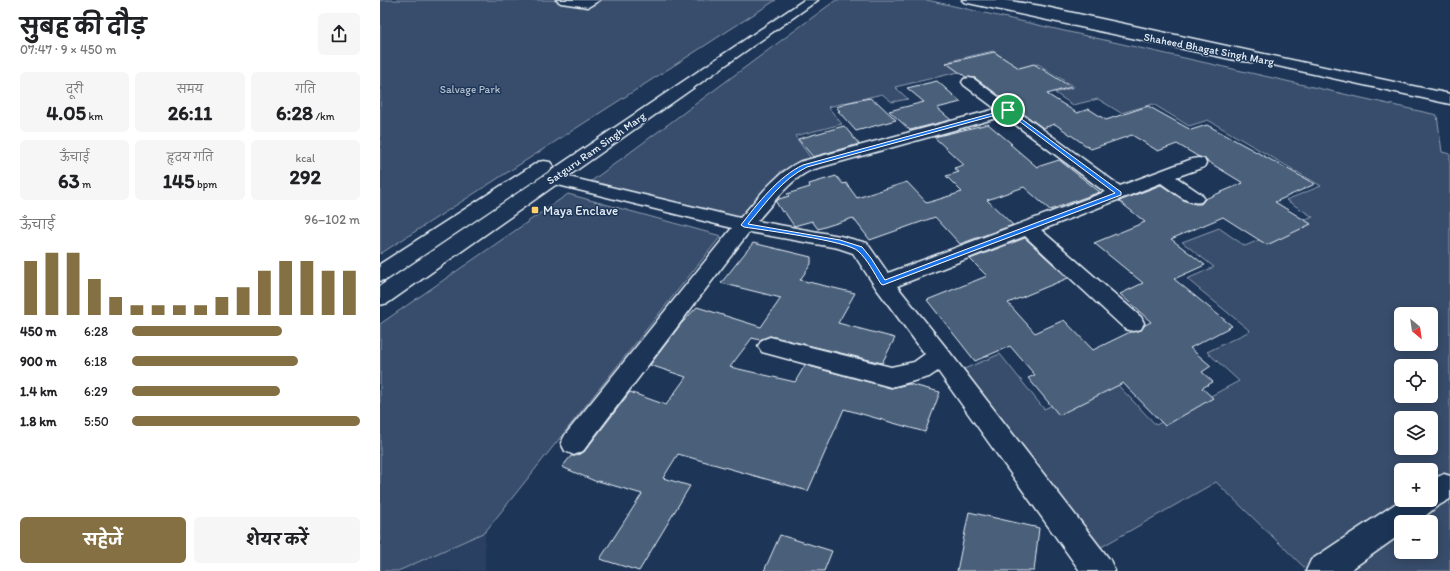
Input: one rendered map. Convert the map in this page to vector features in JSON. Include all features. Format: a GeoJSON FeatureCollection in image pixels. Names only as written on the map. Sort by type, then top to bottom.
{"type":"FeatureCollection","features":[{"type":"Feature","properties":{"kind":"main road","name":"Satguru Ram Singh Marg"},"geometry":{"type":"LineString","coordinates":[[380,274],[797,0]]}},
{"type":"Feature","properties":{"kind":"main road","name":"Satguru Ram Singh Marg"},"geometry":{"type":"LineString","coordinates":[[380,297],[812,0]]}},
{"type":"Feature","properties":{"kind":"main road","name":"Shaheed Bhagat Singh Marg"},"geometry":{"type":"LineString","coordinates":[[968,0],[1234,56],[1266,56],[1450,91]]}},
{"type":"Feature","properties":{"kind":"main road"},"geometry":{"type":"LineString","coordinates":[[984,0],[1042,10],[1266,56]]}},
{"type":"Feature","properties":{"kind":"main road"},"geometry":{"type":"LineString","coordinates":[[1010,0],[1051,7],[1227,48]]}},
{"type":"Feature","properties":{"kind":"main road","name":"Shaheed Bhagat Singh Marg"},"geometry":{"type":"LineString","coordinates":[[1032,0],[1136,20],[1240,43],[1266,56],[1450,99]]}},
{"type":"Feature","properties":{"kind":"street"},"geometry":{"type":"LineString","coordinates":[[561,0],[588,4],[595,0]]}},
{"type":"Feature","properties":{"kind":"street"},"geometry":{"type":"LineString","coordinates":[[969,82],[1119,194]]}},
{"type":"Feature","properties":{"kind":"street"},"geometry":{"type":"LineString","coordinates":[[574,443],[744,225],[781,183],[795,171],[805,166],[1008,110]]}},
{"type":"Feature","properties":{"kind":"street"},"geometry":{"type":"LineString","coordinates":[[883,283],[1198,163]]}},
{"type":"Feature","properties":{"kind":"street"},"geometry":{"type":"LineString","coordinates":[[1164,177],[1195,198]]}},
{"type":"Feature","properties":{"kind":"street"},"geometry":{"type":"LineString","coordinates":[[552,178],[744,225],[840,242],[860,248],[883,283],[940,356],[1099,571]]}},
{"type":"Feature","properties":{"kind":"street"},"geometry":{"type":"LineString","coordinates":[[1027,228],[1133,323]]}},
{"type":"Feature","properties":{"kind":"street"},"geometry":{"type":"LineString","coordinates":[[770,346],[892,377],[921,370],[940,356]]}},
{"type":"Feature","properties":{"kind":"street"},"geometry":{"type":"LineString","coordinates":[[1322,571],[1415,507]]}},
{"type":"Feature","properties":{"kind":"shaded area"},"geometry":{"type":"Polygon","coordinates":[[[485,532],[485,571],[398,571],[485,532]]]}},
{"type":"Feature","properties":{"kind":"green space","name":"Salvage Park"},"geometry":{"type":"Polygon","coordinates":[[[380,0],[776,0],[380,254],[380,0]]]}},
{"type":"Feature","properties":{"kind":"green space"},"geometry":{"type":"Polygon","coordinates":[[[836,0],[927,0],[1437,115],[1442,152],[1450,154],[1450,571],[1308,571],[1216,482],[1096,550],[964,369],[1000,354],[1044,409],[1111,378],[1156,425],[1239,381],[1207,352],[1250,331],[1187,279],[1214,267],[1182,242],[1219,228],[1245,246],[1313,217],[1286,200],[1321,186],[1208,120],[1189,126],[1153,104],[1121,113],[1098,99],[1073,105],[1055,93],[1074,87],[1038,64],[1019,69],[993,51],[950,61],[963,71],[895,87],[908,99],[892,102],[882,94],[828,107],[842,124],[795,136],[812,160],[781,171],[746,222],[590,182],[836,0]]]}},
{"type":"Feature","properties":{"kind":"green space"},"geometry":{"type":"Polygon","coordinates":[[[568,194],[721,236],[485,532],[398,571],[380,571],[380,324],[568,194]]]}},
{"type":"Feature","properties":{"kind":"building"},"geometry":{"type":"Polygon","coordinates":[[[994,52],[1019,68],[1034,64],[1071,87],[1047,94],[1077,113],[1089,109],[1106,120],[1148,106],[1191,130],[1207,125],[1315,184],[1275,202],[1311,224],[1267,245],[1223,217],[1171,239],[1205,265],[1174,279],[1232,326],[1190,348],[1211,366],[1202,372],[1213,382],[1202,388],[1213,398],[1165,426],[1123,383],[1059,415],[1028,378],[1035,375],[1010,346],[975,361],[927,300],[987,276],[970,259],[1025,238],[1068,278],[1008,303],[1035,333],[1064,320],[1093,350],[1130,332],[1141,330],[1145,325],[1151,322],[1120,294],[1143,283],[1094,243],[1145,222],[1119,201],[1161,185],[1185,201],[1201,204],[1205,199],[1243,183],[1204,158],[1199,157],[1177,144],[1158,151],[1132,135],[1091,149],[1055,124],[1043,128],[975,78],[966,77],[946,63],[994,52]]]}},
{"type":"Feature","properties":{"kind":"building"},"geometry":{"type":"Polygon","coordinates":[[[937,81],[961,102],[937,108],[951,120],[910,130],[889,111],[924,102],[907,88],[937,81]]]}},
{"type":"Feature","properties":{"kind":"building"},"geometry":{"type":"Polygon","coordinates":[[[870,98],[877,102],[896,120],[856,131],[836,107],[846,104],[845,103],[870,98]]]}},
{"type":"Feature","properties":{"kind":"building"},"geometry":{"type":"Polygon","coordinates":[[[988,124],[1037,167],[1059,160],[1100,192],[1050,210],[1024,187],[987,200],[1013,225],[960,244],[935,217],[870,240],[853,218],[818,229],[812,221],[794,226],[776,202],[779,199],[789,196],[787,194],[810,187],[809,184],[836,176],[843,184],[846,183],[857,198],[907,182],[927,203],[962,192],[946,176],[959,172],[954,168],[964,165],[934,137],[988,124]]]}},
{"type":"Feature","properties":{"kind":"building"},"geometry":{"type":"Polygon","coordinates":[[[844,126],[859,144],[813,157],[798,139],[844,126]]]}},
{"type":"Feature","properties":{"kind":"building"},"geometry":{"type":"Polygon","coordinates":[[[753,243],[811,257],[811,264],[800,280],[855,293],[838,323],[895,338],[882,363],[770,336],[760,340],[752,338],[730,367],[795,382],[805,365],[891,388],[909,384],[940,392],[925,432],[844,409],[808,491],[678,454],[663,478],[690,486],[639,571],[600,559],[642,494],[598,481],[597,482],[562,467],[571,456],[584,452],[630,392],[666,405],[686,377],[650,365],[681,324],[697,307],[761,327],[781,298],[721,283],[753,243]]]}},
{"type":"Feature","properties":{"kind":"building"},"geometry":{"type":"Polygon","coordinates":[[[969,512],[1039,528],[1034,571],[957,571],[969,512]]]}},
{"type":"Feature","properties":{"kind":"building"},"geometry":{"type":"Polygon","coordinates":[[[780,535],[832,551],[824,571],[764,571],[780,535]]]}},
{"type":"Feature","properties":{"kind":"place","name":"Maya Enclave"},"geometry":{"type":"Point","coordinates":[535,210]}},
{"type":"Feature","properties":{"kind":"route"},"geometry":{"type":"LineString","coordinates":[[1008,110],[1119,194],[883,283],[860,248],[840,242],[744,225],[788,176],[805,166],[1008,110]]}}]}
